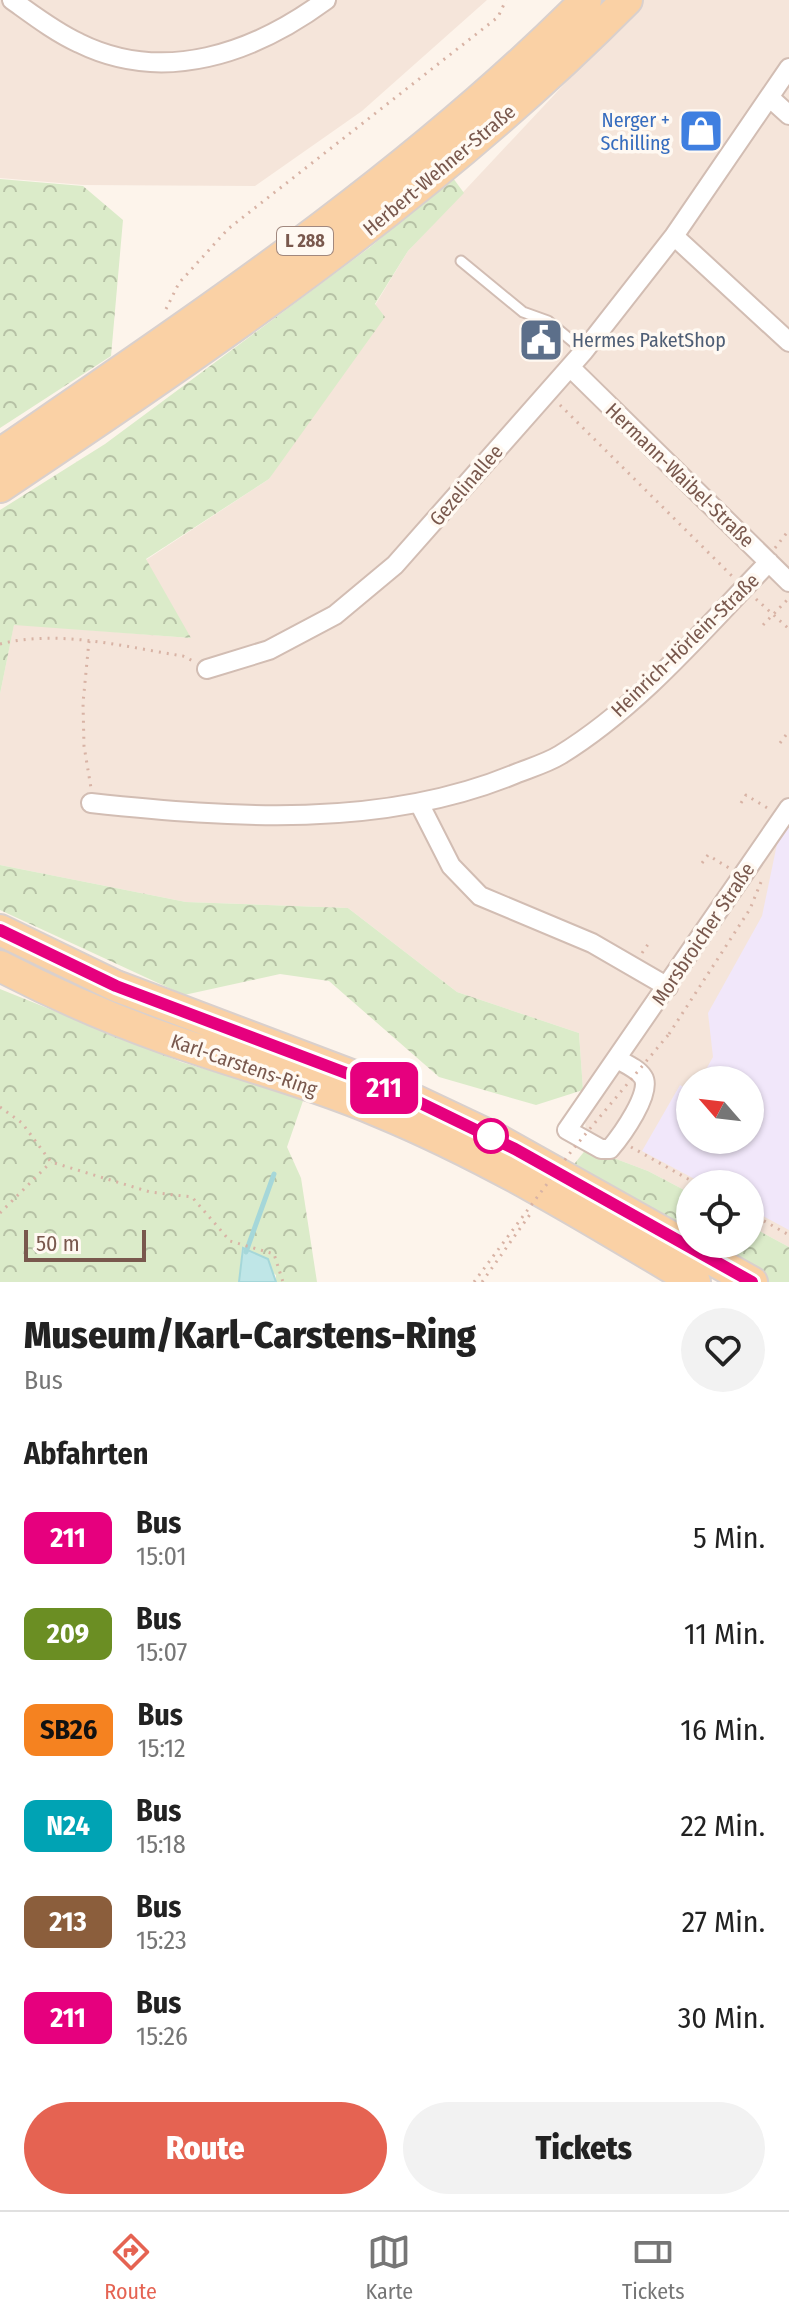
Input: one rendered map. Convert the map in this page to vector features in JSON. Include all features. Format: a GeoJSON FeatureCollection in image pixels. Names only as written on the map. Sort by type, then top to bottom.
{"type":"FeatureCollection","features":[{"type":"Feature","properties":{"kind":"main road","name":"Herbert-Wehner-Straße"},"geometry":{"type":"LineString","coordinates":[[0,454],[364,198],[534,53],[605,4]]}},
{"type":"Feature","properties":{"kind":"main road","name":"Herbert-Wehner-Straße"},"geometry":{"type":"LineString","coordinates":[[0,487],[235,326],[382,218],[496,125],[605,4]]}},
{"type":"Feature","properties":{"kind":"main road","name":"Karl-Carstens-Ring"},"geometry":{"type":"LineString","coordinates":[[0,930],[116,986],[442,1113],[581,1184],[752,1282]]}},
{"type":"Feature","properties":{"kind":"main road","name":"Karl-Carstens-Ring"},"geometry":{"type":"LineString","coordinates":[[0,966],[47,990],[159,1036],[376,1110],[446,1140],[573,1207],[695,1282]]}},
{"type":"Feature","properties":{"kind":"street"},"geometry":{"type":"LineString","coordinates":[[12,0],[54,30],[93,49],[132,59],[179,62],[214,57],[258,42],[326,0]]}},
{"type":"Feature","properties":{"kind":"street","name":"Gezelinallee"},"geometry":{"type":"LineString","coordinates":[[207,669],[269,650],[335,615],[395,565],[584,351],[674,236],[789,68]]}},
{"type":"Feature","properties":{"kind":"street"},"geometry":{"type":"LineString","coordinates":[[769,97],[789,115]]}},
{"type":"Feature","properties":{"kind":"street"},"geometry":{"type":"LineString","coordinates":[[674,236],[789,342]]}},
{"type":"Feature","properties":{"kind":"street","name":"Hermann-Waibel-Straße"},"geometry":{"type":"LineString","coordinates":[[570,367],[789,582]]}},
{"type":"Feature","properties":{"kind":"street","name":"Heinrich-Hörlein-Straße"},"geometry":{"type":"LineString","coordinates":[[91,803],[200,814],[301,815],[420,805],[487,786],[558,756],[626,704],[769,562]]}},
{"type":"Feature","properties":{"kind":"street"},"geometry":{"type":"LineString","coordinates":[[420,805],[451,866],[480,896],[592,943],[668,987]]}},
{"type":"Feature","properties":{"kind":"street","name":"Morsbroicher Straße"},"geometry":{"type":"LineString","coordinates":[[618,1140],[610,1149],[601,1149],[567,1130],[786,813]]}},
{"type":"Feature","properties":{"kind":"street"},"geometry":{"type":"LineString","coordinates":[[617,1059],[646,1080],[646,1091],[618,1140]]}},
{"type":"Feature","properties":{"kind":"lane"},"geometry":{"type":"LineString","coordinates":[[461,261],[523,312],[548,321],[584,351]]}},
{"type":"Feature","properties":{"kind":"path"},"geometry":{"type":"LineString","coordinates":[[162,318],[179,283],[228,229],[498,17],[506,0]]}},
{"type":"Feature","properties":{"kind":"path"},"geometry":{"type":"LineString","coordinates":[[554,386],[560,405],[789,629]]}},
{"type":"Feature","properties":{"kind":"path"},"geometry":{"type":"LineString","coordinates":[[763,625],[789,598]]}},
{"type":"Feature","properties":{"kind":"path"},"geometry":{"type":"LineString","coordinates":[[0,644],[22,638],[89,641],[183,656],[207,669]]}},
{"type":"Feature","properties":{"kind":"path"},"geometry":{"type":"LineString","coordinates":[[89,641],[83,703],[91,803]]}},
{"type":"Feature","properties":{"kind":"path"},"geometry":{"type":"LineString","coordinates":[[780,743],[786,735],[789,737]]}},
{"type":"Feature","properties":{"kind":"path"},"geometry":{"type":"LineString","coordinates":[[741,803],[746,795],[786,813]]}},
{"type":"Feature","properties":{"kind":"path"},"geometry":{"type":"LineString","coordinates":[[702,863],[708,855],[742,877]]}},
{"type":"Feature","properties":{"kind":"path"},"geometry":{"type":"LineString","coordinates":[[474,1282],[573,1149],[669,1034],[750,909],[762,874]]}},
{"type":"Feature","properties":{"kind":"path"},"geometry":{"type":"LineString","coordinates":[[0,1107],[22,1123],[51,1162],[150,1192],[192,1197],[230,1241],[274,1254],[283,1282]]}},
{"type":"Feature","properties":{"kind":"path"},"geometry":{"type":"LineString","coordinates":[[618,1140],[676,1172]]}},
{"type":"Feature","properties":{"kind":"path"},"geometry":{"type":"LineString","coordinates":[[0,1213],[51,1162]]}},
{"type":"Feature","properties":{"kind":"path"},"geometry":{"type":"LineString","coordinates":[[482,1282],[533,1210],[522,1204]]}},
{"type":"Feature","properties":{"kind":"path"},"geometry":{"type":"LineString","coordinates":[[764,1221],[789,1235]]}},
{"type":"Feature","properties":{"kind":"shaded area"},"geometry":{"type":"Polygon","coordinates":[[[0,0],[487,0],[362,111],[255,186],[83,185],[0,178],[0,0]]]}},
{"type":"Feature","properties":{"kind":"shaded area"},"geometry":{"type":"Polygon","coordinates":[[[643,0],[789,0],[789,1247],[764,1234],[764,1170],[676,1170],[676,1186],[648,1171],[587,1148],[579,1033],[457,992],[348,908],[186,902],[0,865],[0,694],[14,624],[190,638],[146,560],[269,479],[408,251],[643,0]]]}},
{"type":"Feature","properties":{"kind":"shaded area"},"geometry":{"type":"Polygon","coordinates":[[[789,827],[789,1230],[764,1217],[764,1170],[678,1170],[642,1151],[676,1092],[676,1154],[764,1154],[764,1066],[708,1066],[713,1057],[708,1013],[762,916],[777,844],[789,827]]]}},
{"type":"Feature","properties":{"kind":"green space"},"geometry":{"type":"Polygon","coordinates":[[[453,178],[464,193],[408,251],[375,304],[385,317],[269,479],[146,559],[191,638],[14,625],[0,694],[0,510],[105,444],[369,248],[453,178]]]}},
{"type":"Feature","properties":{"kind":"green space"},"geometry":{"type":"Polygon","coordinates":[[[0,179],[83,186],[123,220],[111,356],[0,428],[0,179]]]}},
{"type":"Feature","properties":{"kind":"green space"},"geometry":{"type":"Polygon","coordinates":[[[0,865],[186,902],[348,908],[457,992],[579,1033],[583,1090],[536,1105],[439,1077],[329,981],[280,974],[184,995],[0,910],[0,865]]]}},
{"type":"Feature","properties":{"kind":"green space"},"geometry":{"type":"Polygon","coordinates":[[[0,989],[181,1062],[304,1098],[287,1147],[301,1178],[317,1282],[276,1282],[276,1275],[242,1248],[239,1282],[0,1282],[0,989]]]}},
{"type":"Feature","properties":{"kind":"green space"},"geometry":{"type":"Polygon","coordinates":[[[587,1148],[648,1171],[676,1186],[676,1229],[571,1168],[587,1148]]]}},
{"type":"Feature","properties":{"kind":"green space"},"geometry":{"type":"Polygon","coordinates":[[[764,1234],[789,1247],[789,1282],[767,1282],[726,1258],[764,1258],[764,1234]]]}},
{"type":"Feature","properties":{"kind":"water"},"geometry":{"type":"Polygon","coordinates":[[[243,1248],[268,1259],[276,1282],[239,1282],[243,1248]]]}},
{"type":"Feature","properties":{"kind":"waterway"},"geometry":{"type":"LineString","coordinates":[[246,1252],[274,1174]]}},
{"type":"Feature","properties":{"kind":"bus line","name":"211"},"geometry":{"type":"LineString","coordinates":[[0,930],[116,986],[404,1095],[493,1137],[672,1234],[752,1282]]}},
{"type":"Feature","properties":{"kind":"place","name":"Nerger + Schilling"},"geometry":{"type":"Point","coordinates":[701,131]}},
{"type":"Feature","properties":{"kind":"place","name":"Hermes PaketShop"},"geometry":{"type":"Point","coordinates":[541,340]}}]}
